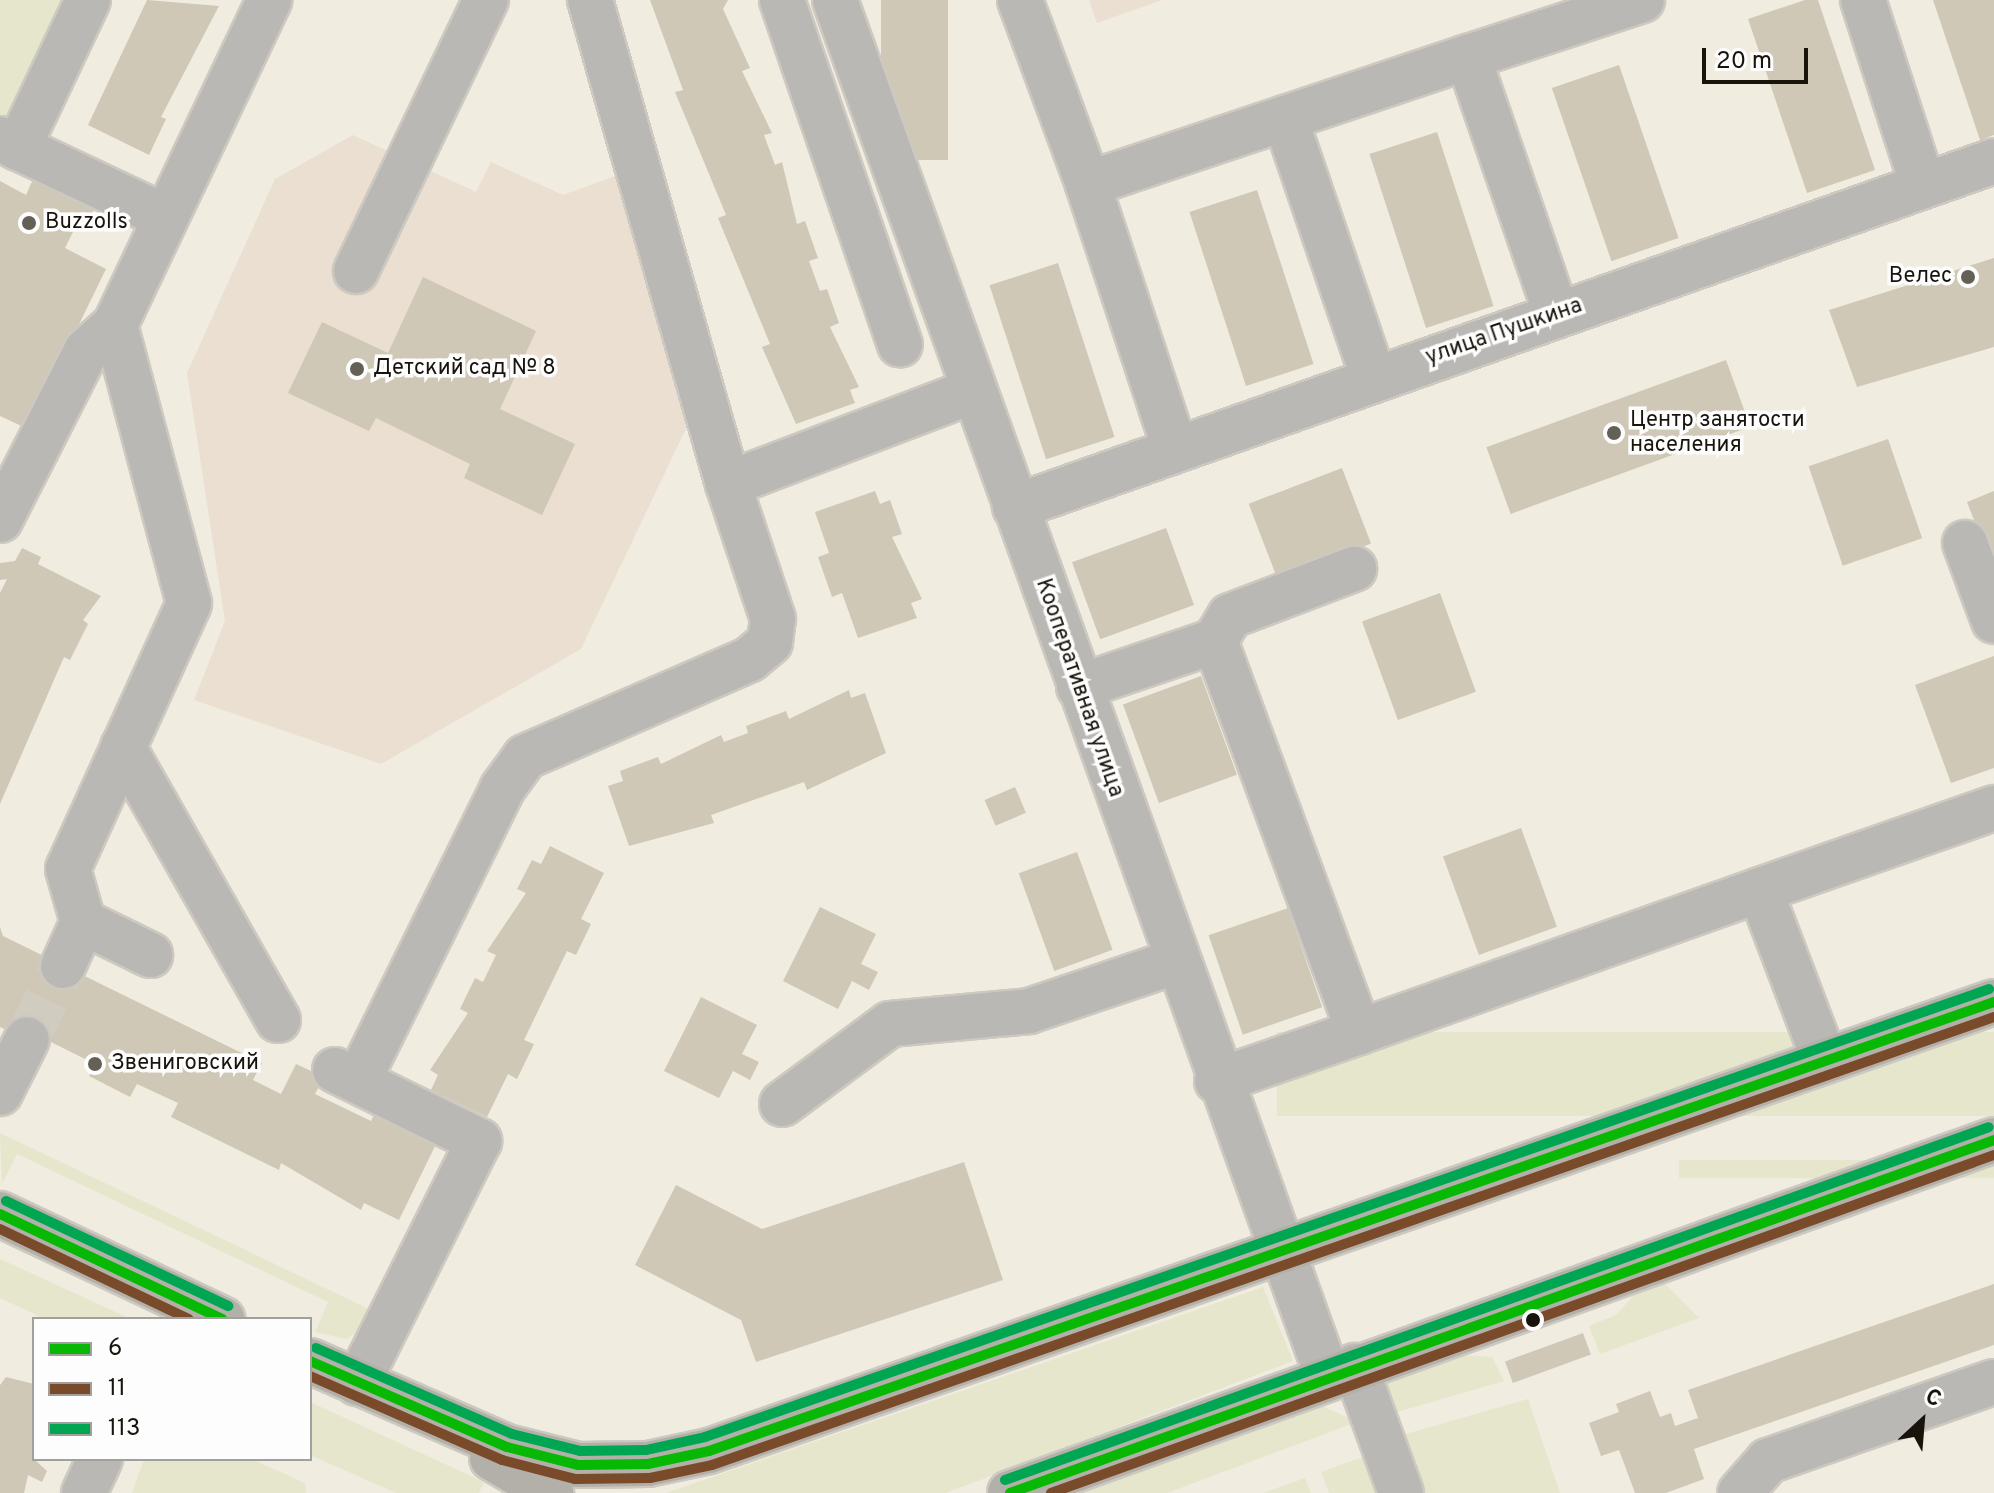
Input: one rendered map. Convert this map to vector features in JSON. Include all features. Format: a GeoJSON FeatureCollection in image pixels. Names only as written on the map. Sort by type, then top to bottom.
{"type":"FeatureCollection","features":[{"type":"Feature","properties":{"kind":"main road"},"geometry":{"type":"LineString","coordinates":[[312,1362],[415,1410],[546,1458],[648,1464],[709,1451],[1994,1002]]}},
{"type":"Feature","properties":{"kind":"main road"},"geometry":{"type":"LineString","coordinates":[[1010,1493],[1341,1370],[1994,1140]]}},
{"type":"Feature","properties":{"kind":"main road"},"geometry":{"type":"LineString","coordinates":[[0,1214],[218,1317]]}},
{"type":"Feature","properties":{"kind":"main road"},"geometry":{"type":"LineString","coordinates":[[415,1410],[551,1493]]}},
{"type":"Feature","properties":{"kind":"street"},"geometry":{"type":"LineString","coordinates":[[88,0],[9,143],[163,216]]}},
{"type":"Feature","properties":{"kind":"street"},"geometry":{"type":"LineString","coordinates":[[0,520],[86,351],[115,325],[163,216],[269,0]]}},
{"type":"Feature","properties":{"kind":"street"},"geometry":{"type":"LineString","coordinates":[[356,271],[486,0]]}},
{"type":"Feature","properties":{"kind":"street"},"geometry":{"type":"LineString","coordinates":[[358,1383],[479,1141],[346,1075],[502,789],[525,757],[750,659],[770,642],[773,619],[728,484],[590,0]]}},
{"type":"Feature","properties":{"kind":"street"},"geometry":{"type":"LineString","coordinates":[[782,0],[900,344]]}},
{"type":"Feature","properties":{"kind":"street","name":"Кооперативная улица"},"geometry":{"type":"LineString","coordinates":[[835,0],[1217,1081],[1281,1250],[1401,1493]]}},
{"type":"Feature","properties":{"kind":"street"},"geometry":{"type":"LineString","coordinates":[[1020,0],[1088,184],[1174,446]]}},
{"type":"Feature","properties":{"kind":"street"},"geometry":{"type":"LineString","coordinates":[[1088,184],[1642,0]]}},
{"type":"Feature","properties":{"kind":"street"},"geometry":{"type":"LineString","coordinates":[[1863,0],[1923,186]]}},
{"type":"Feature","properties":{"kind":"street"},"geometry":{"type":"LineString","coordinates":[[1468,57],[1556,313]]}},
{"type":"Feature","properties":{"kind":"street"},"geometry":{"type":"LineString","coordinates":[[1285,118],[1373,377]]}},
{"type":"Feature","properties":{"kind":"street","name":"улица Пушкина"},"geometry":{"type":"LineString","coordinates":[[1015,507],[1174,446],[1994,161]]}},
{"type":"Feature","properties":{"kind":"street"},"geometry":{"type":"LineString","coordinates":[[63,966],[83,922],[68,869],[189,603],[115,325]]}},
{"type":"Feature","properties":{"kind":"street"},"geometry":{"type":"LineString","coordinates":[[728,484],[973,391]]}},
{"type":"Feature","properties":{"kind":"street"},"geometry":{"type":"LineString","coordinates":[[1965,543],[1994,621]]}},
{"type":"Feature","properties":{"kind":"street"},"geometry":{"type":"LineString","coordinates":[[1079,687],[1215,641],[1230,616],[1354,569]]}},
{"type":"Feature","properties":{"kind":"street"},"geometry":{"type":"LineString","coordinates":[[1215,641],[1359,1032]]}},
{"type":"Feature","properties":{"kind":"street"},"geometry":{"type":"LineString","coordinates":[[123,747],[278,1020]]}},
{"type":"Feature","properties":{"kind":"street"},"geometry":{"type":"LineString","coordinates":[[1217,1081],[1994,808]]}},
{"type":"Feature","properties":{"kind":"street"},"geometry":{"type":"LineString","coordinates":[[1760,890],[1825,1061]]}},
{"type":"Feature","properties":{"kind":"street"},"geometry":{"type":"LineString","coordinates":[[83,922],[150,955]]}},
{"type":"Feature","properties":{"kind":"street"},"geometry":{"type":"LineString","coordinates":[[782,1104],[890,1024],[1029,1011],[1175,962]]}},
{"type":"Feature","properties":{"kind":"street"},"geometry":{"type":"LineString","coordinates":[[0,1093],[27,1039]]}},
{"type":"Feature","properties":{"kind":"street"},"geometry":{"type":"LineString","coordinates":[[1740,1493],[1768,1461],[1994,1382]]}},
{"type":"Feature","properties":{"kind":"street"},"geometry":{"type":"LineString","coordinates":[[84,1493],[99,1461]]}},
{"type":"Feature","properties":{"kind":"shaded area"},"geometry":{"type":"Polygon","coordinates":[[[1089,0],[1162,0],[1097,23],[1089,0]]]}},
{"type":"Feature","properties":{"kind":"shaded area"},"geometry":{"type":"Polygon","coordinates":[[[353,135],[476,192],[491,162],[563,195],[618,175],[690,420],[581,649],[381,764],[194,700],[225,621],[187,373],[275,179],[353,135]]]}},
{"type":"Feature","properties":{"kind":"green space"},"geometry":{"type":"Polygon","coordinates":[[[0,0],[68,0],[11,120],[0,114],[0,0]]]}},
{"type":"Feature","properties":{"kind":"green space"},"geometry":{"type":"Polygon","coordinates":[[[1277,1032],[1994,1032],[1994,1116],[1277,1116],[1277,1032]]]}},
{"type":"Feature","properties":{"kind":"green space"},"geometry":{"type":"Polygon","coordinates":[[[0,1133],[369,1309],[359,1331],[347,1339],[315,1332],[328,1302],[17,1154],[2,1184],[0,1133]]]}},
{"type":"Feature","properties":{"kind":"green space"},"geometry":{"type":"Polygon","coordinates":[[[1679,1160],[1994,1160],[1994,1178],[1679,1178],[1679,1160]]]}},
{"type":"Feature","properties":{"kind":"green space"},"geometry":{"type":"Polygon","coordinates":[[[0,1259],[127,1317],[41,1317],[0,1298],[0,1259]]]}},
{"type":"Feature","properties":{"kind":"green space"},"geometry":{"type":"Polygon","coordinates":[[[1660,1279],[1699,1318],[1600,1354],[1589,1326],[1616,1315],[1642,1286],[1660,1279]]]}},
{"type":"Feature","properties":{"kind":"green space"},"geometry":{"type":"Polygon","coordinates":[[[1263,1287],[1293,1361],[946,1493],[666,1493],[1263,1287]]]}},
{"type":"Feature","properties":{"kind":"green space"},"geometry":{"type":"Polygon","coordinates":[[[1449,1354],[1492,1357],[1504,1381],[1387,1415],[1383,1380],[1449,1354]]]}},
{"type":"Feature","properties":{"kind":"green space"},"geometry":{"type":"Polygon","coordinates":[[[1528,1399],[1560,1493],[1420,1493],[1399,1436],[1528,1399]]]}},
{"type":"Feature","properties":{"kind":"green space"},"geometry":{"type":"Polygon","coordinates":[[[312,1403],[484,1482],[479,1493],[396,1493],[312,1456],[312,1403]]]}},
{"type":"Feature","properties":{"kind":"green space"},"geometry":{"type":"Polygon","coordinates":[[[1318,1404],[1357,1422],[1167,1493],[1077,1493],[1318,1404]]]}},
{"type":"Feature","properties":{"kind":"green space"},"geometry":{"type":"Polygon","coordinates":[[[1368,1455],[1382,1493],[1329,1493],[1321,1472],[1368,1455]]]}},
{"type":"Feature","properties":{"kind":"green space"},"geometry":{"type":"Polygon","coordinates":[[[143,1461],[256,1461],[305,1483],[306,1493],[132,1493],[143,1461]]]}},
{"type":"Feature","properties":{"kind":"green space"},"geometry":{"type":"Polygon","coordinates":[[[1305,1478],[1311,1493],[1263,1493],[1305,1478]]]}},
{"type":"Feature","properties":{"kind":"building"},"geometry":{"type":"Polygon","coordinates":[[[147,0],[219,6],[161,117],[166,119],[149,155],[88,125],[147,0]]]}},
{"type":"Feature","properties":{"kind":"building"},"geometry":{"type":"Polygon","coordinates":[[[650,0],[728,0],[723,9],[750,68],[742,71],[772,133],[764,135],[775,165],[782,162],[797,224],[805,221],[818,258],[809,261],[820,291],[827,289],[839,323],[830,327],[859,387],[850,390],[855,403],[796,424],[762,347],[770,344],[718,218],[726,215],[675,92],[683,90],[650,0]]]}},
{"type":"Feature","properties":{"kind":"building"},"geometry":{"type":"Polygon","coordinates":[[[881,0],[948,0],[948,160],[881,160],[881,0]]]}},
{"type":"Feature","properties":{"kind":"building"},"geometry":{"type":"Polygon","coordinates":[[[1805,0],[1818,0],[1875,170],[1807,193],[1748,19],[1805,0]]]}},
{"type":"Feature","properties":{"kind":"building"},"geometry":{"type":"Polygon","coordinates":[[[1933,0],[1994,0],[1994,135],[1980,140],[1933,0]]]}},
{"type":"Feature","properties":{"kind":"building"},"geometry":{"type":"Polygon","coordinates":[[[1619,65],[1679,238],[1611,261],[1552,88],[1619,65]]]}},
{"type":"Feature","properties":{"kind":"building"},"geometry":{"type":"Polygon","coordinates":[[[1437,132],[1494,306],[1426,328],[1369,154],[1437,132]]]}},
{"type":"Feature","properties":{"kind":"building"},"geometry":{"type":"Polygon","coordinates":[[[34,177],[95,207],[87,224],[79,220],[65,248],[106,269],[28,429],[0,416],[0,181],[26,195],[34,177]]]}},
{"type":"Feature","properties":{"kind":"building"},"geometry":{"type":"Polygon","coordinates":[[[1257,190],[1314,364],[1246,386],[1189,212],[1257,190]]]}},
{"type":"Feature","properties":{"kind":"building"},"geometry":{"type":"Polygon","coordinates":[[[1994,258],[1994,347],[1857,387],[1829,310],[1994,258]]]}},
{"type":"Feature","properties":{"kind":"building"},"geometry":{"type":"Polygon","coordinates":[[[1058,263],[1115,437],[1046,459],[990,285],[1058,263]]]}},
{"type":"Feature","properties":{"kind":"building"},"geometry":{"type":"Polygon","coordinates":[[[423,277],[536,331],[500,409],[575,444],[542,515],[464,478],[470,464],[376,418],[369,431],[288,393],[322,322],[388,353],[423,277]]]}},
{"type":"Feature","properties":{"kind":"building"},"geometry":{"type":"Polygon","coordinates":[[[1726,360],[1750,427],[1511,514],[1486,447],[1726,360]]]}},
{"type":"Feature","properties":{"kind":"building"},"geometry":{"type":"Polygon","coordinates":[[[1888,439],[1922,538],[1843,566],[1809,466],[1888,439]]]}},
{"type":"Feature","properties":{"kind":"building"},"geometry":{"type":"Polygon","coordinates":[[[1342,468],[1371,544],[1278,579],[1249,504],[1342,468]]]}},
{"type":"Feature","properties":{"kind":"building"},"geometry":{"type":"Polygon","coordinates":[[[875,491],[880,504],[890,500],[902,534],[892,537],[922,599],[911,603],[917,618],[858,638],[842,593],[832,597],[818,557],[829,553],[815,512],[875,491]]]}},
{"type":"Feature","properties":{"kind":"building"},"geometry":{"type":"Polygon","coordinates":[[[1994,491],[1994,572],[1967,502],[1994,491]]]}},
{"type":"Feature","properties":{"kind":"building"},"geometry":{"type":"Polygon","coordinates":[[[1166,528],[1194,605],[1100,639],[1072,562],[1166,528]]]}},
{"type":"Feature","properties":{"kind":"building"},"geometry":{"type":"Polygon","coordinates":[[[22,548],[41,557],[38,564],[101,596],[83,620],[88,624],[70,660],[64,657],[0,804],[0,593],[7,579],[0,580],[0,563],[15,561],[22,548]]]}},
{"type":"Feature","properties":{"kind":"building"},"geometry":{"type":"Polygon","coordinates":[[[1440,593],[1476,692],[1398,720],[1362,621],[1440,593]]]}},
{"type":"Feature","properties":{"kind":"building"},"geometry":{"type":"Polygon","coordinates":[[[1994,656],[1994,768],[1951,783],[1915,685],[1994,656]]]}},
{"type":"Feature","properties":{"kind":"building"},"geometry":{"type":"Polygon","coordinates":[[[1201,676],[1237,775],[1159,803],[1123,704],[1201,676]]]}},
{"type":"Feature","properties":{"kind":"building"},"geometry":{"type":"Polygon","coordinates":[[[849,690],[851,698],[865,693],[886,753],[807,790],[804,782],[711,815],[714,823],[629,846],[608,786],[623,781],[620,771],[658,757],[661,764],[721,735],[724,742],[748,733],[746,726],[786,711],[789,719],[849,690]]]}},
{"type":"Feature","properties":{"kind":"building"},"geometry":{"type":"Polygon","coordinates":[[[1015,787],[1026,813],[996,826],[985,800],[1015,787]]]}},
{"type":"Feature","properties":{"kind":"building"},"geometry":{"type":"Polygon","coordinates":[[[1521,828],[1557,927],[1479,955],[1443,856],[1521,828]]]}},
{"type":"Feature","properties":{"kind":"building"},"geometry":{"type":"Polygon","coordinates":[[[550,846],[604,873],[581,919],[591,924],[576,955],[567,951],[524,1040],[534,1044],[517,1079],[508,1074],[487,1117],[431,1090],[438,1075],[430,1070],[468,1013],[460,1009],[475,978],[483,982],[496,955],[487,951],[526,893],[517,889],[532,860],[541,864],[550,846]]]}},
{"type":"Feature","properties":{"kind":"building"},"geometry":{"type":"Polygon","coordinates":[[[1077,852],[1113,950],[1054,971],[1019,873],[1077,852]]]}},
{"type":"Feature","properties":{"kind":"building"},"geometry":{"type":"Polygon","coordinates":[[[820,907],[876,934],[861,964],[878,972],[869,990],[852,981],[838,1009],[783,981],[820,907]]]}},
{"type":"Feature","properties":{"kind":"building"},"geometry":{"type":"Polygon","coordinates":[[[1288,908],[1322,1007],[1243,1035],[1209,935],[1288,908]]]}},
{"type":"Feature","properties":{"kind":"building"},"geometry":{"type":"Polygon","coordinates":[[[0,927],[3,936],[262,1063],[253,1080],[281,1094],[296,1064],[324,1077],[315,1094],[371,1121],[377,1109],[438,1140],[399,1220],[364,1203],[361,1210],[281,1163],[279,1170],[171,1117],[178,1103],[137,1084],[130,1097],[89,1076],[95,1064],[37,1035],[34,1043],[0,1027],[0,927]]]}},
{"type":"Feature","properties":{"kind":"building"},"geometry":{"type":"Polygon","coordinates":[[[701,997],[757,1025],[742,1054],[759,1062],[750,1080],[733,1071],[719,1098],[664,1071],[701,997]]]}},
{"type":"Feature","properties":{"kind":"building"},"geometry":{"type":"Polygon","coordinates":[[[964,1162],[1003,1280],[756,1362],[741,1320],[635,1265],[676,1185],[762,1229],[964,1162]]]}},
{"type":"Feature","properties":{"kind":"building"},"geometry":{"type":"Polygon","coordinates":[[[1994,1284],[1994,1345],[1694,1449],[1704,1479],[1666,1493],[1635,1493],[1619,1450],[1601,1456],[1589,1423],[1619,1412],[1616,1404],[1650,1391],[1660,1417],[1671,1413],[1675,1426],[1698,1418],[1688,1390],[1994,1284]]]}},
{"type":"Feature","properties":{"kind":"building"},"geometry":{"type":"Polygon","coordinates":[[[1583,1333],[1591,1355],[1513,1383],[1505,1361],[1583,1333]]]}},
{"type":"Feature","properties":{"kind":"building"},"geometry":{"type":"Polygon","coordinates":[[[6,1377],[32,1384],[32,1461],[47,1471],[42,1482],[28,1475],[24,1493],[0,1493],[0,1385],[6,1377]]]}},
{"type":"Feature","properties":{"kind":"tunnel"},"geometry":{"type":"LineString","coordinates":[[27,1039],[63,966]]}},
{"type":"Feature","properties":{"kind":"transit line","name":"113"},"geometry":{"type":"LineString","coordinates":[[316,1348],[512,1434],[580,1451],[646,1450],[705,1437],[1989,989]]}},
{"type":"Feature","properties":{"kind":"transit line","name":"6"},"geometry":{"type":"LineString","coordinates":[[312,1362],[507,1447],[578,1465],[648,1464],[709,1451],[1994,1002]]}},
{"type":"Feature","properties":{"kind":"transit line","name":"11"},"geometry":{"type":"LineString","coordinates":[[312,1377],[502,1460],[575,1479],[650,1478],[712,1465],[1994,1017]]}},
{"type":"Feature","properties":{"kind":"transit line","name":"113"},"geometry":{"type":"LineString","coordinates":[[1005,1480],[1989,1127]]}},
{"type":"Feature","properties":{"kind":"transit line","name":"6"},"geometry":{"type":"LineString","coordinates":[[1010,1493],[1994,1140]]}},
{"type":"Feature","properties":{"kind":"transit line","name":"11"},"geometry":{"type":"LineString","coordinates":[[1051,1493],[1994,1155]]}},
{"type":"Feature","properties":{"kind":"transit line","name":"113"},"geometry":{"type":"LineString","coordinates":[[6,1201],[228,1306]]}},
{"type":"Feature","properties":{"kind":"transit line","name":"6"},"geometry":{"type":"LineString","coordinates":[[0,1214],[218,1317]]}},
{"type":"Feature","properties":{"kind":"transit line","name":"11"},"geometry":{"type":"LineString","coordinates":[[0,1229],[185,1317]]}},
{"type":"Feature","properties":{"kind":"place","name":"Buzzolls"},"geometry":{"type":"Point","coordinates":[29,223]}},
{"type":"Feature","properties":{"kind":"place","name":"Велес"},"geometry":{"type":"Point","coordinates":[1968,277]}},
{"type":"Feature","properties":{"kind":"place","name":"Детский сад № 8"},"geometry":{"type":"Point","coordinates":[357,369]}},
{"type":"Feature","properties":{"kind":"place","name":"Центр занятости населения"},"geometry":{"type":"Point","coordinates":[1614,433]}},
{"type":"Feature","properties":{"kind":"place","name":"Звениговский"},"geometry":{"type":"Point","coordinates":[95,1064]}}]}
